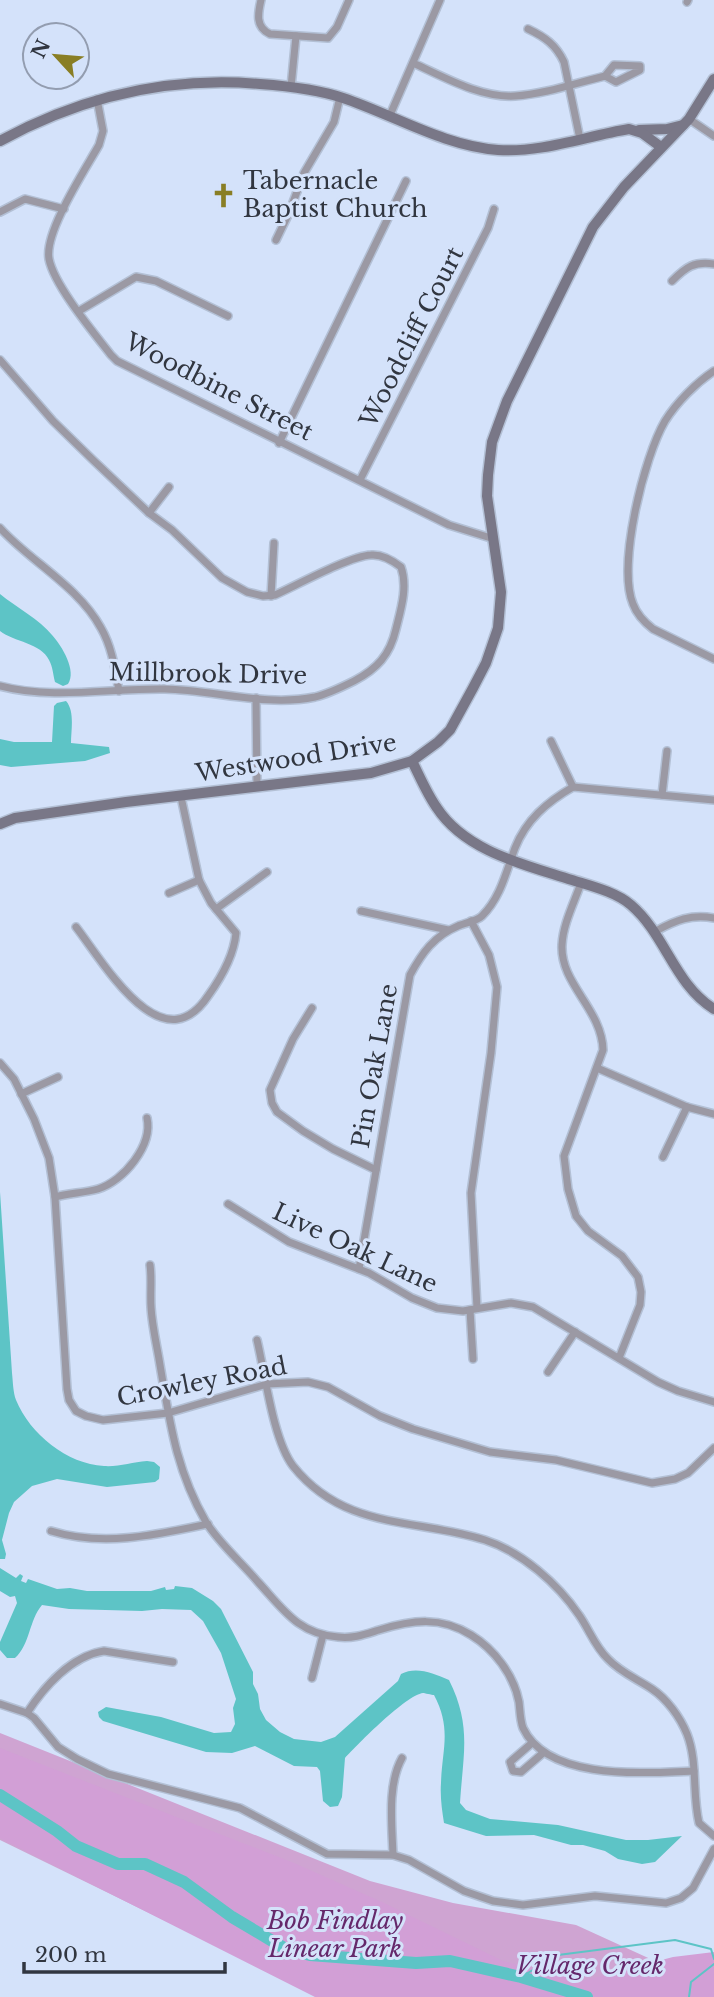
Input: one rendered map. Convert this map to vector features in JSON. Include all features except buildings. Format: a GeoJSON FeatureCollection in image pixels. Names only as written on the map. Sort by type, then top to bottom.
{"type":"FeatureCollection","features":[{"type":"Feature","properties":{"kind":"street"},"geometry":{"type":"LineString","coordinates":[[261,0],[258,21],[263,31],[270,34],[328,38],[337,27],[349,0]]}},
{"type":"Feature","properties":{"kind":"street"},"geometry":{"type":"LineString","coordinates":[[390,115],[440,0]]}},
{"type":"Feature","properties":{"kind":"street"},"geometry":{"type":"LineString","coordinates":[[528,29],[551,42],[559,51],[564,62],[580,139]]}},
{"type":"Feature","properties":{"kind":"street"},"geometry":{"type":"LineString","coordinates":[[291,87],[296,36]]}},
{"type":"Feature","properties":{"kind":"street"},"geometry":{"type":"LineString","coordinates":[[413,63],[492,94],[515,96],[604,76]]}},
{"type":"Feature","properties":{"kind":"street","name":"Westwood Drive"},"geometry":{"type":"LineString","coordinates":[[0,824],[27,817],[371,773],[412,761],[450,730],[474,688],[498,628],[501,592],[487,496],[492,442],[507,401],[593,227],[624,187],[686,122],[714,79]]}},
{"type":"Feature","properties":{"kind":"street"},"geometry":{"type":"LineString","coordinates":[[0,141],[27,126],[97,99],[148,87],[222,82],[291,87],[340,97],[448,139],[499,150],[545,147],[629,129],[667,129],[686,122],[714,136]]}},
{"type":"Feature","properties":{"kind":"street"},"geometry":{"type":"LineString","coordinates":[[276,240],[304,173],[334,121],[340,97]]}},
{"type":"Feature","properties":{"kind":"street","name":"Woodbine Street"},"geometry":{"type":"LineString","coordinates":[[97,99],[103,131],[99,145],[52,233],[49,258],[55,276],[117,361],[449,525],[494,539]]}},
{"type":"Feature","properties":{"kind":"street"},"geometry":{"type":"LineString","coordinates":[[638,131],[661,147]]}},
{"type":"Feature","properties":{"kind":"street"},"geometry":{"type":"LineString","coordinates":[[279,443],[407,181]]}},
{"type":"Feature","properties":{"kind":"street"},"geometry":{"type":"LineString","coordinates":[[0,212],[25,199],[64,209]]}},
{"type":"Feature","properties":{"kind":"street","name":"Woodcliff Court"},"geometry":{"type":"LineString","coordinates":[[360,480],[488,228],[494,209]]}},
{"type":"Feature","properties":{"kind":"street"},"geometry":{"type":"LineString","coordinates":[[672,281],[687,266],[700,262],[714,264]]}},
{"type":"Feature","properties":{"kind":"street"},"geometry":{"type":"LineString","coordinates":[[79,311],[136,277],[156,282],[228,316]]}},
{"type":"Feature","properties":{"kind":"street"},"geometry":{"type":"LineString","coordinates":[[0,360],[53,421],[149,513],[172,530],[235,587],[271,596],[274,543]]}},
{"type":"Feature","properties":{"kind":"street"},"geometry":{"type":"LineString","coordinates":[[714,371],[673,409],[654,443],[634,513],[628,582],[633,604],[645,622],[653,629],[714,659]]}},
{"type":"Feature","properties":{"kind":"street"},"geometry":{"type":"LineString","coordinates":[[149,513],[169,487]]}},
{"type":"Feature","properties":{"kind":"street"},"geometry":{"type":"LineString","coordinates":[[0,527],[85,605],[101,627],[112,655],[119,691]]}},
{"type":"Feature","properties":{"kind":"street","name":"Millbrook Drive"},"geometry":{"type":"LineString","coordinates":[[0,686],[44,692],[165,689],[256,698],[318,697],[347,685],[377,667],[385,658],[403,604],[404,575],[401,566],[393,561],[383,556],[367,555],[271,596]]}},
{"type":"Feature","properties":{"kind":"street"},"geometry":{"type":"LineString","coordinates":[[256,698],[257,786]]}},
{"type":"Feature","properties":{"kind":"street"},"geometry":{"type":"LineString","coordinates":[[551,741],[573,787],[714,800]]}},
{"type":"Feature","properties":{"kind":"street"},"geometry":{"type":"LineString","coordinates":[[662,795],[667,751]]}},
{"type":"Feature","properties":{"kind":"street"},"geometry":{"type":"LineString","coordinates":[[412,761],[438,810],[454,827],[478,845],[511,860],[619,897],[631,904],[656,931],[688,988],[714,1009]]}},
{"type":"Feature","properties":{"kind":"street","name":"Pin Oak Lane"},"geometry":{"type":"LineString","coordinates":[[359,1269],[410,975],[429,945],[439,935],[481,917],[504,883],[516,845],[532,818],[556,796],[573,787]]}},
{"type":"Feature","properties":{"kind":"street"},"geometry":{"type":"LineString","coordinates":[[76,927],[135,1002],[168,1020],[183,1020],[200,1009],[232,956],[236,933],[229,921],[216,909],[199,880],[181,797]]}},
{"type":"Feature","properties":{"kind":"street"},"geometry":{"type":"LineString","coordinates":[[216,909],[267,872]]}},
{"type":"Feature","properties":{"kind":"street"},"geometry":{"type":"LineString","coordinates":[[169,893],[199,880]]}},
{"type":"Feature","properties":{"kind":"street"},"geometry":{"type":"LineString","coordinates":[[581,883],[564,929],[562,946],[568,972],[597,1020],[603,1037],[603,1050],[564,1156],[568,1189],[576,1216],[588,1231],[622,1256],[638,1277],[640,1305],[619,1358]]}},
{"type":"Feature","properties":{"kind":"street"},"geometry":{"type":"LineString","coordinates":[[361,911],[448,930]]}},
{"type":"Feature","properties":{"kind":"street"},"geometry":{"type":"LineString","coordinates":[[656,931],[680,918],[714,918]]}},
{"type":"Feature","properties":{"kind":"street"},"geometry":{"type":"LineString","coordinates":[[471,921],[489,955],[498,987],[471,1193],[473,1359]]}},
{"type":"Feature","properties":{"kind":"street"},"geometry":{"type":"LineString","coordinates":[[312,1008],[293,1039],[270,1090],[272,1103],[277,1112],[303,1131],[376,1170]]}},
{"type":"Feature","properties":{"kind":"street","name":"Crowley Road"},"geometry":{"type":"LineString","coordinates":[[0,1063],[14,1079],[48,1158],[55,1197],[63,1353],[69,1400],[76,1411],[97,1419],[168,1413],[267,1384],[308,1382],[328,1387],[380,1416],[413,1429],[491,1452],[556,1460],[652,1483],[675,1479],[688,1473],[714,1448]]}},
{"type":"Feature","properties":{"kind":"street"},"geometry":{"type":"LineString","coordinates":[[597,1068],[687,1107],[714,1114]]}},
{"type":"Feature","properties":{"kind":"street"},"geometry":{"type":"LineString","coordinates":[[21,1094],[58,1077]]}},
{"type":"Feature","properties":{"kind":"street"},"geometry":{"type":"LineString","coordinates":[[663,1157],[687,1107]]}},
{"type":"Feature","properties":{"kind":"street"},"geometry":{"type":"LineString","coordinates":[[55,1197],[98,1189],[122,1173],[139,1152],[148,1133],[147,1118]]}},
{"type":"Feature","properties":{"kind":"street","name":"Live Oak Lane"},"geometry":{"type":"LineString","coordinates":[[228,1204],[289,1242],[359,1269],[412,1298],[438,1308],[463,1311],[522,1303],[543,1312],[658,1382],[714,1402]]}},
{"type":"Feature","properties":{"kind":"street"},"geometry":{"type":"LineString","coordinates":[[150,1265],[151,1310],[168,1413],[180,1466],[208,1524],[287,1615],[307,1630],[338,1637],[356,1637],[416,1620],[443,1622],[466,1631],[489,1649],[507,1672],[516,1691],[522,1726],[532,1743],[543,1753],[560,1761],[622,1772],[694,1771]]}},
{"type":"Feature","properties":{"kind":"street"},"geometry":{"type":"LineString","coordinates":[[548,1372],[575,1332]]}},
{"type":"Feature","properties":{"kind":"street"},"geometry":{"type":"LineString","coordinates":[[257,1340],[280,1441],[287,1458],[302,1475],[330,1499],[358,1514],[449,1530],[489,1541],[526,1562],[561,1592],[608,1660],[653,1689],[668,1703],[687,1734],[699,1823],[714,1836]]}},
{"type":"Feature","properties":{"kind":"street"},"geometry":{"type":"LineString","coordinates":[[51,1531],[97,1540],[156,1535],[208,1524]]}},
{"type":"Feature","properties":{"kind":"street"},"geometry":{"type":"LineString","coordinates":[[312,1678],[323,1634]]}},
{"type":"Feature","properties":{"kind":"street"},"geometry":{"type":"LineString","coordinates":[[27,1713],[67,1668],[97,1652],[173,1662]]}},
{"type":"Feature","properties":{"kind":"street"},"geometry":{"type":"LineString","coordinates":[[0,1704],[27,1713],[58,1747],[108,1774],[202,1796],[240,1808],[327,1854],[393,1855],[409,1860],[464,1891],[493,1901],[531,1905],[595,1896],[666,1903],[681,1898],[693,1888],[714,1849]]}},
{"type":"Feature","properties":{"kind":"street"},"geometry":{"type":"LineString","coordinates":[[532,1743],[510,1762],[513,1771],[521,1772],[543,1753]]}},
{"type":"Feature","properties":{"kind":"street"},"geometry":{"type":"LineString","coordinates":[[393,1855],[392,1812],[397,1768],[402,1758]]}},
{"type":"Feature","properties":{"kind":"green space","name":"Bob Findlay Linear Park"},"geometry":{"type":"Polygon","coordinates":[[[0,1733],[370,1881],[453,1903],[576,1925],[714,1988],[714,1997],[321,1997],[0,1840],[0,1733]]]}},
{"type":"Feature","properties":{"kind":"green space","name":"Bob Findlay Linear Park"},"geometry":{"type":"Polygon","coordinates":[[[0,1748],[294,1863],[503,1961],[582,1981],[673,1957],[714,1952],[714,1997],[315,1997],[0,1838],[0,1748]]]}},
{"type":"Feature","properties":{"kind":"shaded area"},"geometry":{"type":"Polygon","coordinates":[[[0,594],[41,624],[56,640],[70,666],[68,684],[63,686],[55,682],[50,663],[40,650],[0,631],[0,594]]]}},
{"type":"Feature","properties":{"kind":"shaded area"},"geometry":{"type":"Polygon","coordinates":[[[66,701],[72,715],[71,743],[109,747],[110,753],[85,761],[11,767],[0,765],[0,739],[14,742],[52,742],[54,706],[66,701]]]}},
{"type":"Feature","properties":{"kind":"shaded area"},"geometry":{"type":"Polygon","coordinates":[[[0,1192],[13,1387],[22,1413],[51,1445],[77,1460],[110,1466],[147,1461],[160,1467],[159,1479],[155,1482],[107,1487],[57,1479],[32,1486],[14,1502],[9,1513],[2,1540],[5,1559],[0,1559],[0,1192]]]}},
{"type":"Feature","properties":{"kind":"shaded area"},"geometry":{"type":"Polygon","coordinates":[[[0,1568],[16,1578],[20,1574],[23,1576],[21,1581],[26,1583],[28,1579],[57,1589],[151,1591],[165,1587],[166,1590],[174,1589],[175,1586],[192,1588],[221,1609],[253,1672],[253,1684],[266,1720],[294,1739],[321,1742],[335,1737],[398,1681],[401,1674],[425,1671],[437,1675],[449,1680],[461,1712],[464,1755],[460,1803],[466,1810],[490,1819],[558,1825],[626,1840],[682,1836],[655,1862],[642,1864],[618,1859],[605,1851],[583,1845],[571,1845],[534,1835],[486,1836],[444,1823],[441,1788],[445,1739],[443,1718],[434,1695],[423,1693],[405,1702],[345,1758],[342,1797],[338,1806],[330,1807],[323,1801],[320,1771],[317,1767],[294,1766],[255,1746],[232,1753],[206,1752],[103,1721],[98,1712],[106,1707],[161,1717],[214,1733],[231,1732],[235,1724],[233,1708],[236,1699],[221,1653],[203,1621],[191,1610],[69,1609],[42,1605],[20,1653],[15,1658],[7,1658],[0,1650],[0,1642],[17,1603],[15,1596],[10,1597],[0,1591],[0,1568]]]}},
{"type":"Feature","properties":{"kind":"waterway","name":"Village Creek"},"geometry":{"type":"LineString","coordinates":[[0,1795],[76,1846],[118,1864],[145,1864],[184,1882],[232,1917],[284,1948],[310,1955],[416,1963],[450,1961],[521,1977],[587,1997]]}},
{"type":"Feature","properties":{"kind":"waterway"},"geometry":{"type":"LineString","coordinates":[[521,1977],[558,1955],[675,1940],[711,1949],[714,1959]]}},
{"type":"Feature","properties":{"kind":"waterway"},"geometry":{"type":"LineString","coordinates":[[689,1997],[691,1982],[714,1964]]}},
{"type":"Feature","properties":{"kind":"place","name":"Tabernacle Baptist Church"},"geometry":{"type":"Point","coordinates":[223,195]}}]}
